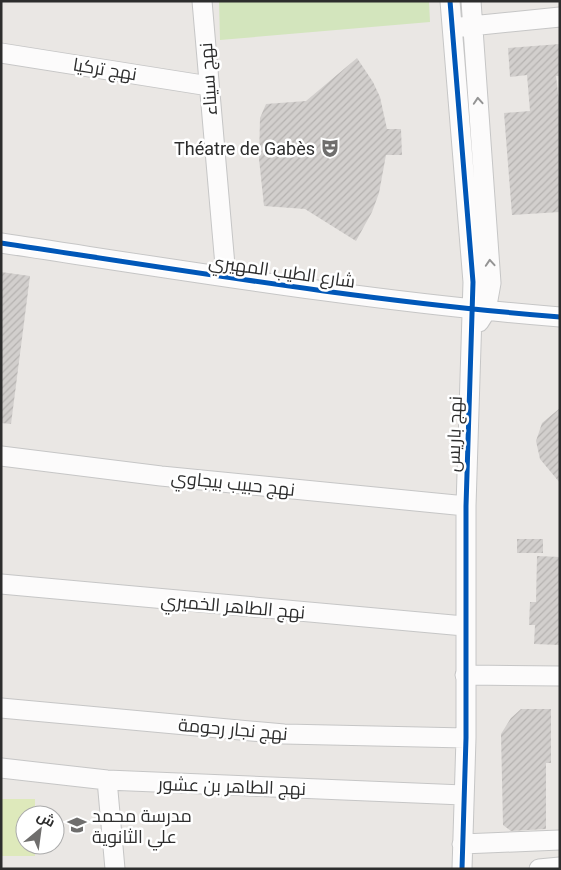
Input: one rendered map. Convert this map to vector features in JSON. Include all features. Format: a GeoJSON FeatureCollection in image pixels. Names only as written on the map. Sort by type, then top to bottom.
{"type":"FeatureCollection","features":[{"type":"Feature","properties":{"kind":"street","name":"نهج سيناء"},"geometry":{"type":"LineString","coordinates":[[202,1],[226,277]]}},
{"type":"Feature","properties":{"kind":"street","name":"نهج باريس"},"geometry":{"type":"LineString","coordinates":[[450,1],[473,282],[479,311]]}},
{"type":"Feature","properties":{"kind":"street","name":"نهج باريس"},"geometry":{"type":"LineString","coordinates":[[462,869],[466,738],[464,626],[466,506],[471,336],[491,283],[471,1]]}},
{"type":"Feature","properties":{"kind":"street"},"geometry":{"type":"LineString","coordinates":[[452,28],[560,17]]}},
{"type":"Feature","properties":{"kind":"street","name":"نهج تركيا"},"geometry":{"type":"LineString","coordinates":[[1,53],[209,86]]}},
{"type":"Feature","properties":{"kind":"street","name":"شارع الطيب المهيري"},"geometry":{"type":"LineString","coordinates":[[1,243],[226,277],[479,311],[560,317]]}},
{"type":"Feature","properties":{"kind":"street","name":"نهج حبيب بيجاوي"},"geometry":{"type":"LineString","coordinates":[[1,456],[170,477],[466,506]]}},
{"type":"Feature","properties":{"kind":"street","name":"نهج الطاهر الخميري"},"geometry":{"type":"LineString","coordinates":[[1,584],[464,626]]}},
{"type":"Feature","properties":{"kind":"street"},"geometry":{"type":"LineString","coordinates":[[465,675],[560,676]]}},
{"type":"Feature","properties":{"kind":"street","name":"نهج نجار رحومة"},"geometry":{"type":"LineString","coordinates":[[1,708],[284,734],[466,738]]}},
{"type":"Feature","properties":{"kind":"street","name":"نهج الطاهر بن عشور"},"geometry":{"type":"LineString","coordinates":[[1,768],[107,780],[463,795]]}},
{"type":"Feature","properties":{"kind":"street"},"geometry":{"type":"LineString","coordinates":[[107,780],[115,869]]}},
{"type":"Feature","properties":{"kind":"street"},"geometry":{"type":"LineString","coordinates":[[462,844],[560,840]]}},
{"type":"Feature","properties":{"kind":"street"},"geometry":{"type":"LineString","coordinates":[[538,869],[560,867]]}},
{"type":"Feature","properties":{"kind":"green space"},"geometry":{"type":"Polygon","coordinates":[[[219,1],[429,1],[430,22],[220,40],[219,1]]]}},
{"type":"Feature","properties":{"kind":"green space"},"geometry":{"type":"Polygon","coordinates":[[[1,799],[35,799],[35,805],[15,805],[15,855],[35,856],[1,856],[1,799]]]}},
{"type":"Feature","properties":{"kind":"building"},"geometry":{"type":"Polygon","coordinates":[[[560,44],[560,76],[556,76],[560,109],[560,212],[512,215],[504,113],[530,111],[527,75],[510,77],[508,48],[560,44]]]}},
{"type":"Feature","properties":{"kind":"building","name":"Théatre de Gabès"},"geometry":{"type":"Polygon","coordinates":[[[357,58],[373,82],[380,97],[387,129],[401,129],[402,155],[386,155],[379,193],[372,212],[356,241],[305,209],[264,206],[259,159],[260,118],[266,104],[306,101],[357,58]]]}},
{"type":"Feature","properties":{"kind":"building"},"geometry":{"type":"Polygon","coordinates":[[[1,272],[30,276],[11,424],[1,423],[1,272]]]}},
{"type":"Feature","properties":{"kind":"building"},"geometry":{"type":"Polygon","coordinates":[[[560,408],[560,483],[540,459],[536,441],[542,423],[560,408]]]}},
{"type":"Feature","properties":{"kind":"building"},"geometry":{"type":"Polygon","coordinates":[[[517,539],[543,539],[543,553],[517,553],[517,539]]]}},
{"type":"Feature","properties":{"kind":"building"},"geometry":{"type":"Polygon","coordinates":[[[537,556],[560,557],[560,645],[534,644],[535,625],[529,625],[530,602],[536,602],[537,556]]]}},
{"type":"Feature","properties":{"kind":"building"},"geometry":{"type":"Polygon","coordinates":[[[521,709],[551,709],[551,763],[546,763],[546,829],[511,831],[503,825],[501,734],[511,718],[521,709]]]}},
{"type":"Feature","properties":{"kind":"cycle path"},"geometry":{"type":"LineString","coordinates":[[450,1],[473,282],[466,506],[466,738],[462,869]]}},
{"type":"Feature","properties":{"kind":"cycle path"},"geometry":{"type":"LineString","coordinates":[[1,243],[350,294],[490,311],[560,317]]}},
{"type":"Feature","properties":{"kind":"place","name":"Théatre de Gabès"},"geometry":{"type":"Point","coordinates":[330,148]}},
{"type":"Feature","properties":{"kind":"place","name":"مدرسة محمد علي الثانوية"},"geometry":{"type":"Point","coordinates":[77,825]}}]}
